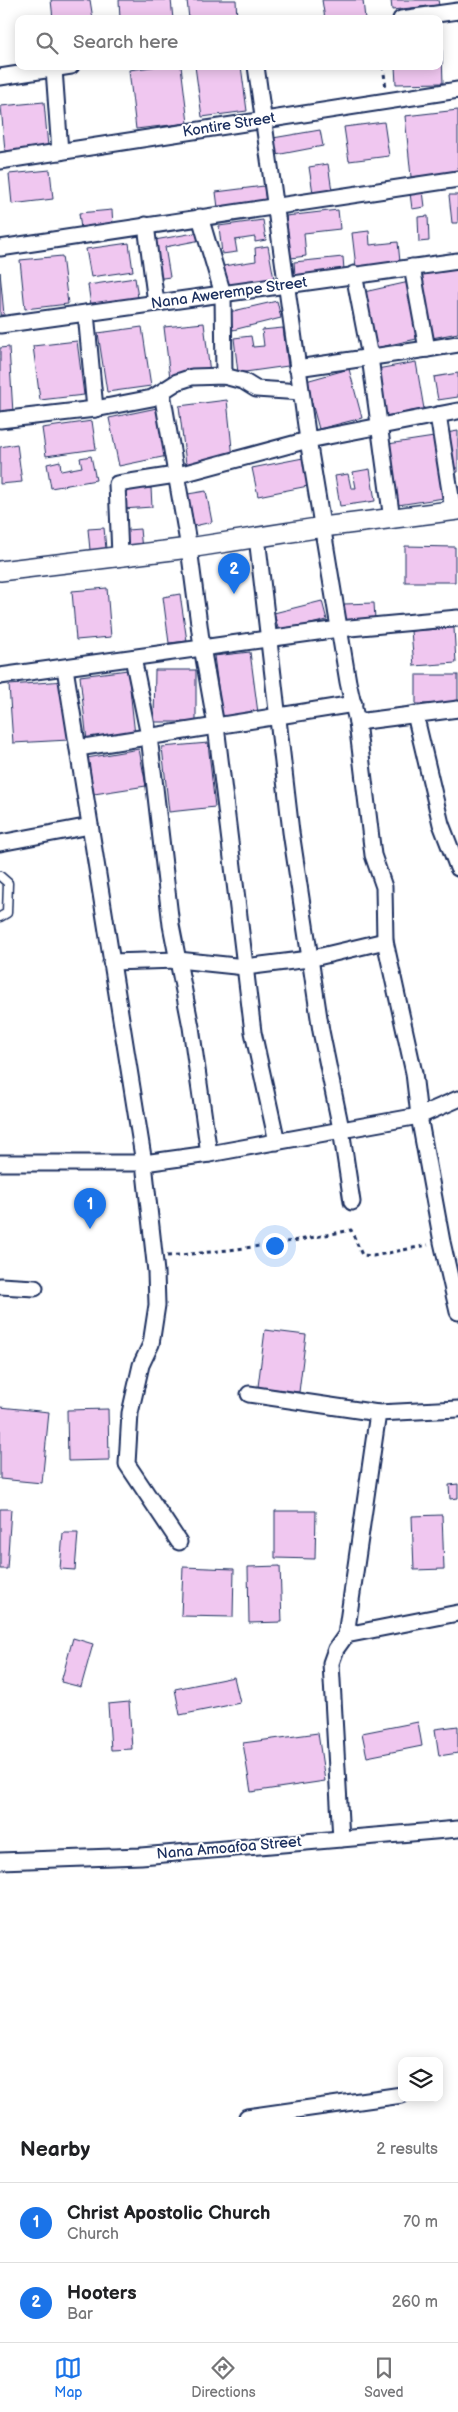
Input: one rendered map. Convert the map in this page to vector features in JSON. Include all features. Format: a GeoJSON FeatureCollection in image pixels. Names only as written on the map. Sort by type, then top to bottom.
{"type":"FeatureCollection","features":[{"type":"Feature","properties":{"kind":"street"},"geometry":{"type":"LineString","coordinates":[[430,15],[458,11]]}},
{"type":"Feature","properties":{"kind":"street"},"geometry":{"type":"LineString","coordinates":[[0,77],[47,70]]}},
{"type":"Feature","properties":{"kind":"street"},"geometry":{"type":"LineString","coordinates":[[54,70],[60,152]]}},
{"type":"Feature","properties":{"kind":"street"},"geometry":{"type":"LineString","coordinates":[[257,70],[308,440],[339,630],[357,722],[373,854],[384,887],[385,941],[414,1073],[419,1116],[442,1242],[458,1312]]}},
{"type":"Feature","properties":{"kind":"street","name":"Kontire Street"},"geometry":{"type":"LineString","coordinates":[[0,161],[458,90]]}},
{"type":"Feature","properties":{"kind":"street"},"geometry":{"type":"LineString","coordinates":[[0,248],[458,179]]}},
{"type":"Feature","properties":{"kind":"street"},"geometry":{"type":"LineString","coordinates":[[200,217],[223,294],[224,376]]}},
{"type":"Feature","properties":{"kind":"street"},"geometry":{"type":"LineString","coordinates":[[146,225],[156,303]]}},
{"type":"Feature","properties":{"kind":"street","name":"Nana Awerempe Street"},"geometry":{"type":"LineString","coordinates":[[0,325],[354,274],[458,261]]}},
{"type":"Feature","properties":{"kind":"street"},"geometry":{"type":"LineString","coordinates":[[412,267],[427,349]]}},
{"type":"Feature","properties":{"kind":"street"},"geometry":{"type":"LineString","coordinates":[[354,274],[370,357],[392,520]]}},
{"type":"Feature","properties":{"kind":"street"},"geometry":{"type":"LineString","coordinates":[[86,313],[95,408]]}},
{"type":"Feature","properties":{"kind":"street"},"geometry":{"type":"LineString","coordinates":[[297,368],[458,344]]}},
{"type":"Feature","properties":{"kind":"street"},"geometry":{"type":"LineString","coordinates":[[0,420],[95,408],[152,398],[177,382],[192,377],[224,376],[243,381],[256,389],[301,392]]}},
{"type":"Feature","properties":{"kind":"street"},"geometry":{"type":"LineString","coordinates":[[162,393],[189,548],[202,647],[216,726],[253,1032],[277,1142]]}},
{"type":"Feature","properties":{"kind":"street"},"geometry":{"type":"LineString","coordinates":[[120,555],[117,484],[176,474],[308,440],[458,411]]}},
{"type":"Feature","properties":{"kind":"street"},"geometry":{"type":"LineString","coordinates":[[0,571],[189,548],[322,527],[392,520],[455,510],[438,415]]}},
{"type":"Feature","properties":{"kind":"street"},"geometry":{"type":"LineString","coordinates":[[257,537],[267,639],[310,958],[321,1031],[341,1129],[352,1202]]}},
{"type":"Feature","properties":{"kind":"street"},"geometry":{"type":"LineString","coordinates":[[0,676],[202,647],[458,618]]}},
{"type":"Feature","properties":{"kind":"street"},"geometry":{"type":"LineString","coordinates":[[133,658],[149,736],[171,924],[191,1027],[209,1154]]}},
{"type":"Feature","properties":{"kind":"street"},"geometry":{"type":"LineString","coordinates":[[65,668],[144,1164],[154,1257],[155,1314],[151,1344],[141,1365],[130,1413],[127,1464],[179,1542]]}},
{"type":"Feature","properties":{"kind":"street"},"geometry":{"type":"LineString","coordinates":[[78,748],[354,704]]}},
{"type":"Feature","properties":{"kind":"street"},"geometry":{"type":"LineString","coordinates":[[357,722],[458,709]]}},
{"type":"Feature","properties":{"kind":"street"},"geometry":{"type":"LineString","coordinates":[[416,714],[441,824],[458,868]]}},
{"type":"Feature","properties":{"kind":"street"},"geometry":{"type":"LineString","coordinates":[[0,843],[90,826]]}},
{"type":"Feature","properties":{"kind":"street"},"geometry":{"type":"LineString","coordinates":[[111,962],[178,960],[245,967],[310,958],[385,941]]}},
{"type":"Feature","properties":{"kind":"street"},"geometry":{"type":"LineString","coordinates":[[0,1163],[144,1164],[419,1116],[458,1099]]}},
{"type":"Feature","properties":{"kind":"street"},"geometry":{"type":"LineString","coordinates":[[0,1286],[35,1288]]}},
{"type":"Feature","properties":{"kind":"street"},"geometry":{"type":"LineString","coordinates":[[249,1394],[378,1413],[458,1409]]}},
{"type":"Feature","properties":{"kind":"street"},"geometry":{"type":"LineString","coordinates":[[341,1839],[331,1663],[336,1649],[346,1635],[378,1413]]}},
{"type":"Feature","properties":{"kind":"street"},"geometry":{"type":"LineString","coordinates":[[346,1635],[458,1613]]}},
{"type":"Feature","properties":{"kind":"street","name":"Nana Amoafoa Street"},"geometry":{"type":"LineString","coordinates":[[0,1860],[142,1856],[458,1830]]}},
{"type":"Feature","properties":{"kind":"street"},"geometry":{"type":"LineString","coordinates":[[247,2117],[398,2096]]}},
{"type":"Feature","properties":{"kind":"lane"},"geometry":{"type":"LineString","coordinates":[[0,876],[8,883],[7,913],[0,917]]}},
{"type":"Feature","properties":{"kind":"path"},"geometry":{"type":"LineString","coordinates":[[384,70],[389,101]]}},
{"type":"Feature","properties":{"kind":"path"},"geometry":{"type":"LineString","coordinates":[[154,1257],[225,1251],[305,1240],[351,1230],[362,1255],[373,1256],[442,1242]]}},
{"type":"Feature","properties":{"kind":"building"},"geometry":{"type":"Polygon","coordinates":[[[51,0],[90,0],[92,15],[53,15],[51,0]]]}},
{"type":"Feature","properties":{"kind":"building"},"geometry":{"type":"Polygon","coordinates":[[[119,0],[171,0],[173,15],[120,15],[119,0]]]}},
{"type":"Feature","properties":{"kind":"building"},"geometry":{"type":"Polygon","coordinates":[[[187,0],[236,0],[237,15],[189,15],[187,0]]]}},
{"type":"Feature","properties":{"kind":"building"},"geometry":{"type":"Polygon","coordinates":[[[322,0],[363,0],[365,15],[324,15],[322,0]]]}},
{"type":"Feature","properties":{"kind":"building"},"geometry":{"type":"Polygon","coordinates":[[[391,0],[438,0],[439,5],[392,10],[391,0]]]}},
{"type":"Feature","properties":{"kind":"building"},"geometry":{"type":"Polygon","coordinates":[[[129,70],[181,70],[188,123],[136,129],[129,70]]]}},
{"type":"Feature","properties":{"kind":"building"},"geometry":{"type":"Polygon","coordinates":[[[196,70],[242,70],[247,111],[202,117],[196,70]]]}},
{"type":"Feature","properties":{"kind":"building"},"geometry":{"type":"Polygon","coordinates":[[[395,70],[443,70],[443,83],[396,84],[395,70]]]}},
{"type":"Feature","properties":{"kind":"building"},"geometry":{"type":"Polygon","coordinates":[[[44,102],[48,147],[5,151],[1,106],[44,102]]]}},
{"type":"Feature","properties":{"kind":"building"},"geometry":{"type":"Polygon","coordinates":[[[458,110],[458,172],[411,177],[405,116],[458,110]]]}},
{"type":"Feature","properties":{"kind":"building"},"geometry":{"type":"Polygon","coordinates":[[[384,122],[389,156],[349,161],[344,127],[384,122]]]}},
{"type":"Feature","properties":{"kind":"building"},"geometry":{"type":"Polygon","coordinates":[[[320,130],[323,146],[276,155],[273,138],[320,130]]]}},
{"type":"Feature","properties":{"kind":"building"},"geometry":{"type":"Polygon","coordinates":[[[328,164],[332,191],[313,193],[309,167],[328,164]]]}},
{"type":"Feature","properties":{"kind":"building"},"geometry":{"type":"Polygon","coordinates":[[[50,170],[53,199],[12,204],[9,174],[50,170]]]}},
{"type":"Feature","properties":{"kind":"building"},"geometry":{"type":"Polygon","coordinates":[[[264,186],[266,202],[218,208],[216,192],[264,186]]]}},
{"type":"Feature","properties":{"kind":"building"},"geometry":{"type":"Polygon","coordinates":[[[423,191],[425,207],[412,209],[410,193],[423,191]]]}},
{"type":"Feature","properties":{"kind":"building"},"geometry":{"type":"Polygon","coordinates":[[[449,195],[458,195],[458,223],[452,223],[449,195]]]}},
{"type":"Feature","properties":{"kind":"building"},"geometry":{"type":"Polygon","coordinates":[[[112,210],[113,226],[81,229],[79,213],[112,210]]]}},
{"type":"Feature","properties":{"kind":"building"},"geometry":{"type":"Polygon","coordinates":[[[338,210],[340,229],[304,233],[306,256],[291,258],[286,216],[338,210]]]}},
{"type":"Feature","properties":{"kind":"building"},"geometry":{"type":"Polygon","coordinates":[[[428,216],[429,241],[419,242],[418,217],[428,216]]]}},
{"type":"Feature","properties":{"kind":"building"},"geometry":{"type":"Polygon","coordinates":[[[263,220],[266,240],[255,242],[255,237],[235,240],[237,252],[222,254],[219,226],[263,220]]]}},
{"type":"Feature","properties":{"kind":"building"},"geometry":{"type":"Polygon","coordinates":[[[369,231],[370,245],[398,242],[400,262],[356,267],[352,233],[369,231]]]}},
{"type":"Feature","properties":{"kind":"building"},"geometry":{"type":"Polygon","coordinates":[[[200,232],[201,240],[165,247],[170,277],[156,279],[149,241],[200,232]]]}},
{"type":"Feature","properties":{"kind":"building"},"geometry":{"type":"Polygon","coordinates":[[[129,243],[133,271],[91,277],[86,249],[129,243]]]}},
{"type":"Feature","properties":{"kind":"building"},"geometry":{"type":"Polygon","coordinates":[[[268,246],[274,279],[226,288],[223,266],[256,261],[255,248],[268,246]]]}},
{"type":"Feature","properties":{"kind":"building"},"geometry":{"type":"Polygon","coordinates":[[[62,256],[68,304],[25,309],[20,260],[62,256]]]}},
{"type":"Feature","properties":{"kind":"building"},"geometry":{"type":"Polygon","coordinates":[[[343,257],[344,270],[295,275],[294,262],[343,257]]]}},
{"type":"Feature","properties":{"kind":"building"},"geometry":{"type":"Polygon","coordinates":[[[458,267],[458,333],[432,338],[418,275],[458,267]]]}},
{"type":"Feature","properties":{"kind":"building"},"geometry":{"type":"Polygon","coordinates":[[[0,272],[4,315],[0,315],[0,272]]]}},
{"type":"Feature","properties":{"kind":"building"},"geometry":{"type":"Polygon","coordinates":[[[135,278],[138,298],[91,305],[88,285],[135,278]]]}},
{"type":"Feature","properties":{"kind":"building"},"geometry":{"type":"Polygon","coordinates":[[[409,282],[421,338],[376,348],[364,292],[409,282]]]}},
{"type":"Feature","properties":{"kind":"building"},"geometry":{"type":"Polygon","coordinates":[[[277,301],[281,318],[233,330],[229,312],[277,301]]]}},
{"type":"Feature","properties":{"kind":"building"},"geometry":{"type":"Polygon","coordinates":[[[204,323],[210,373],[170,378],[164,327],[204,323]]]}},
{"type":"Feature","properties":{"kind":"building"},"geometry":{"type":"Polygon","coordinates":[[[142,327],[151,386],[107,392],[98,333],[142,327]]]}},
{"type":"Feature","properties":{"kind":"building"},"geometry":{"type":"Polygon","coordinates":[[[283,328],[288,366],[238,373],[234,338],[251,336],[253,347],[264,346],[262,330],[283,328]]]}},
{"type":"Feature","properties":{"kind":"building"},"geometry":{"type":"Polygon","coordinates":[[[77,341],[84,395],[40,400],[33,346],[77,341]]]}},
{"type":"Feature","properties":{"kind":"building"},"geometry":{"type":"Polygon","coordinates":[[[9,347],[13,413],[0,414],[0,348],[9,347]]]}},
{"type":"Feature","properties":{"kind":"building"},"geometry":{"type":"Polygon","coordinates":[[[416,362],[424,409],[385,416],[377,369],[416,362]]]}},
{"type":"Feature","properties":{"kind":"building"},"geometry":{"type":"Polygon","coordinates":[[[349,369],[362,418],[319,429],[306,381],[349,369]]]}},
{"type":"Feature","properties":{"kind":"building"},"geometry":{"type":"Polygon","coordinates":[[[458,373],[458,397],[438,400],[434,377],[458,373]]]}},
{"type":"Feature","properties":{"kind":"building"},"geometry":{"type":"Polygon","coordinates":[[[227,400],[233,458],[186,464],[179,406],[227,400]]]}},
{"type":"Feature","properties":{"kind":"building"},"geometry":{"type":"Polygon","coordinates":[[[157,408],[167,456],[119,466],[109,418],[157,408]]]}},
{"type":"Feature","properties":{"kind":"building"},"geometry":{"type":"Polygon","coordinates":[[[92,421],[96,449],[46,456],[42,428],[92,421]]]}},
{"type":"Feature","properties":{"kind":"building"},"geometry":{"type":"Polygon","coordinates":[[[458,431],[458,472],[451,473],[446,433],[458,431]]]}},
{"type":"Feature","properties":{"kind":"building"},"geometry":{"type":"Polygon","coordinates":[[[434,437],[444,498],[398,505],[388,444],[434,437]]]}},
{"type":"Feature","properties":{"kind":"building"},"geometry":{"type":"Polygon","coordinates":[[[17,444],[22,482],[0,484],[0,447],[17,444]]]}},
{"type":"Feature","properties":{"kind":"building"},"geometry":{"type":"Polygon","coordinates":[[[91,456],[96,480],[51,488],[47,464],[60,461],[61,471],[82,467],[80,458],[91,456]]]}},
{"type":"Feature","properties":{"kind":"building"},"geometry":{"type":"Polygon","coordinates":[[[303,458],[308,486],[258,496],[252,468],[303,458]]]}},
{"type":"Feature","properties":{"kind":"building"},"geometry":{"type":"Polygon","coordinates":[[[370,469],[375,501],[340,506],[335,476],[348,474],[351,488],[356,488],[353,472],[370,469]]]}},
{"type":"Feature","properties":{"kind":"building"},"geometry":{"type":"Polygon","coordinates":[[[151,488],[152,507],[123,509],[122,489],[151,488]]]}},
{"type":"Feature","properties":{"kind":"building"},"geometry":{"type":"Polygon","coordinates":[[[206,491],[212,522],[194,526],[188,494],[206,491]]]}},
{"type":"Feature","properties":{"kind":"building"},"geometry":{"type":"Polygon","coordinates":[[[104,528],[106,549],[90,550],[88,529],[104,528]]]}},
{"type":"Feature","properties":{"kind":"building"},"geometry":{"type":"Polygon","coordinates":[[[140,529],[142,550],[128,551],[127,530],[140,529]]]}},
{"type":"Feature","properties":{"kind":"building"},"geometry":{"type":"Polygon","coordinates":[[[405,546],[455,547],[455,582],[405,582],[405,546]]]}},
{"type":"Feature","properties":{"kind":"building"},"geometry":{"type":"Polygon","coordinates":[[[107,588],[111,637],[76,640],[72,591],[107,588]]]}},
{"type":"Feature","properties":{"kind":"building"},"geometry":{"type":"Polygon","coordinates":[[[180,594],[187,641],[169,643],[163,597],[180,594]]]}},
{"type":"Feature","properties":{"kind":"building"},"geometry":{"type":"Polygon","coordinates":[[[322,601],[327,620],[279,632],[274,613],[322,601]]]}},
{"type":"Feature","properties":{"kind":"building"},"geometry":{"type":"Polygon","coordinates":[[[374,603],[375,619],[345,620],[344,604],[374,603]]]}},
{"type":"Feature","properties":{"kind":"building"},"geometry":{"type":"Polygon","coordinates":[[[454,628],[456,663],[414,666],[411,631],[454,628]]]}},
{"type":"Feature","properties":{"kind":"building"},"geometry":{"type":"Polygon","coordinates":[[[250,652],[258,713],[222,717],[214,656],[250,652]]]}},
{"type":"Feature","properties":{"kind":"building"},"geometry":{"type":"Polygon","coordinates":[[[128,670],[135,735],[87,741],[80,676],[128,670]]]}},
{"type":"Feature","properties":{"kind":"building"},"geometry":{"type":"Polygon","coordinates":[[[155,670],[196,670],[196,722],[154,722],[155,670]]]}},
{"type":"Feature","properties":{"kind":"building"},"geometry":{"type":"Polygon","coordinates":[[[416,675],[458,675],[458,704],[416,704],[416,675]]]}},
{"type":"Feature","properties":{"kind":"building"},"geometry":{"type":"Polygon","coordinates":[[[65,681],[69,740],[13,743],[9,685],[65,681]]]}},
{"type":"Feature","properties":{"kind":"building"},"geometry":{"type":"Polygon","coordinates":[[[208,743],[215,807],[169,812],[162,747],[208,743]]]}},
{"type":"Feature","properties":{"kind":"building"},"geometry":{"type":"Polygon","coordinates":[[[139,749],[146,786],[94,794],[87,758],[139,749]]]}},
{"type":"Feature","properties":{"kind":"building"},"geometry":{"type":"Polygon","coordinates":[[[265,1330],[306,1335],[299,1392],[258,1387],[265,1330]]]}},
{"type":"Feature","properties":{"kind":"building"},"geometry":{"type":"Polygon","coordinates":[[[0,1407],[49,1412],[42,1483],[0,1479],[0,1407]]]}},
{"type":"Feature","properties":{"kind":"building"},"geometry":{"type":"Polygon","coordinates":[[[108,1409],[109,1460],[68,1461],[67,1410],[108,1409]]]}},
{"type":"Feature","properties":{"kind":"building"},"geometry":{"type":"Polygon","coordinates":[[[458,1484],[458,1498],[450,1499],[449,1485],[458,1484]]]}},
{"type":"Feature","properties":{"kind":"building"},"geometry":{"type":"Polygon","coordinates":[[[0,1509],[11,1509],[7,1569],[0,1569],[0,1509]]]}},
{"type":"Feature","properties":{"kind":"building"},"geometry":{"type":"Polygon","coordinates":[[[275,1511],[316,1511],[315,1559],[275,1558],[275,1511]]]}},
{"type":"Feature","properties":{"kind":"building"},"geometry":{"type":"Polygon","coordinates":[[[442,1515],[444,1569],[414,1570],[412,1516],[442,1515]]]}},
{"type":"Feature","properties":{"kind":"building"},"geometry":{"type":"Polygon","coordinates":[[[63,1533],[78,1533],[75,1570],[60,1569],[63,1533]]]}},
{"type":"Feature","properties":{"kind":"building"},"geometry":{"type":"Polygon","coordinates":[[[280,1566],[282,1622],[249,1623],[248,1567],[280,1566]]]}},
{"type":"Feature","properties":{"kind":"building"},"geometry":{"type":"Polygon","coordinates":[[[183,1567],[234,1569],[233,1617],[181,1616],[183,1567]]]}},
{"type":"Feature","properties":{"kind":"building"},"geometry":{"type":"Polygon","coordinates":[[[73,1638],[93,1644],[81,1687],[61,1682],[73,1638]]]}},
{"type":"Feature","properties":{"kind":"building"},"geometry":{"type":"Polygon","coordinates":[[[234,1677],[240,1703],[180,1715],[175,1689],[234,1677]]]}},
{"type":"Feature","properties":{"kind":"building"},"geometry":{"type":"Polygon","coordinates":[[[129,1702],[132,1749],[111,1750],[108,1704],[129,1702]]]}},
{"type":"Feature","properties":{"kind":"building"},"geometry":{"type":"Polygon","coordinates":[[[418,1722],[422,1746],[367,1757],[362,1733],[418,1722]]]}},
{"type":"Feature","properties":{"kind":"building"},"geometry":{"type":"Polygon","coordinates":[[[458,1726],[458,1753],[439,1756],[435,1729],[458,1726]]]}},
{"type":"Feature","properties":{"kind":"building"},"geometry":{"type":"Polygon","coordinates":[[[318,1733],[325,1781],[251,1792],[243,1743],[318,1733]]]}},
{"type":"Feature","properties":{"kind":"place","name":"Hooters"},"geometry":{"type":"Point","coordinates":[234,594]}},
{"type":"Feature","properties":{"kind":"place","name":"Christ Apostolic Church"},"geometry":{"type":"Point","coordinates":[90,1229]}}]}
